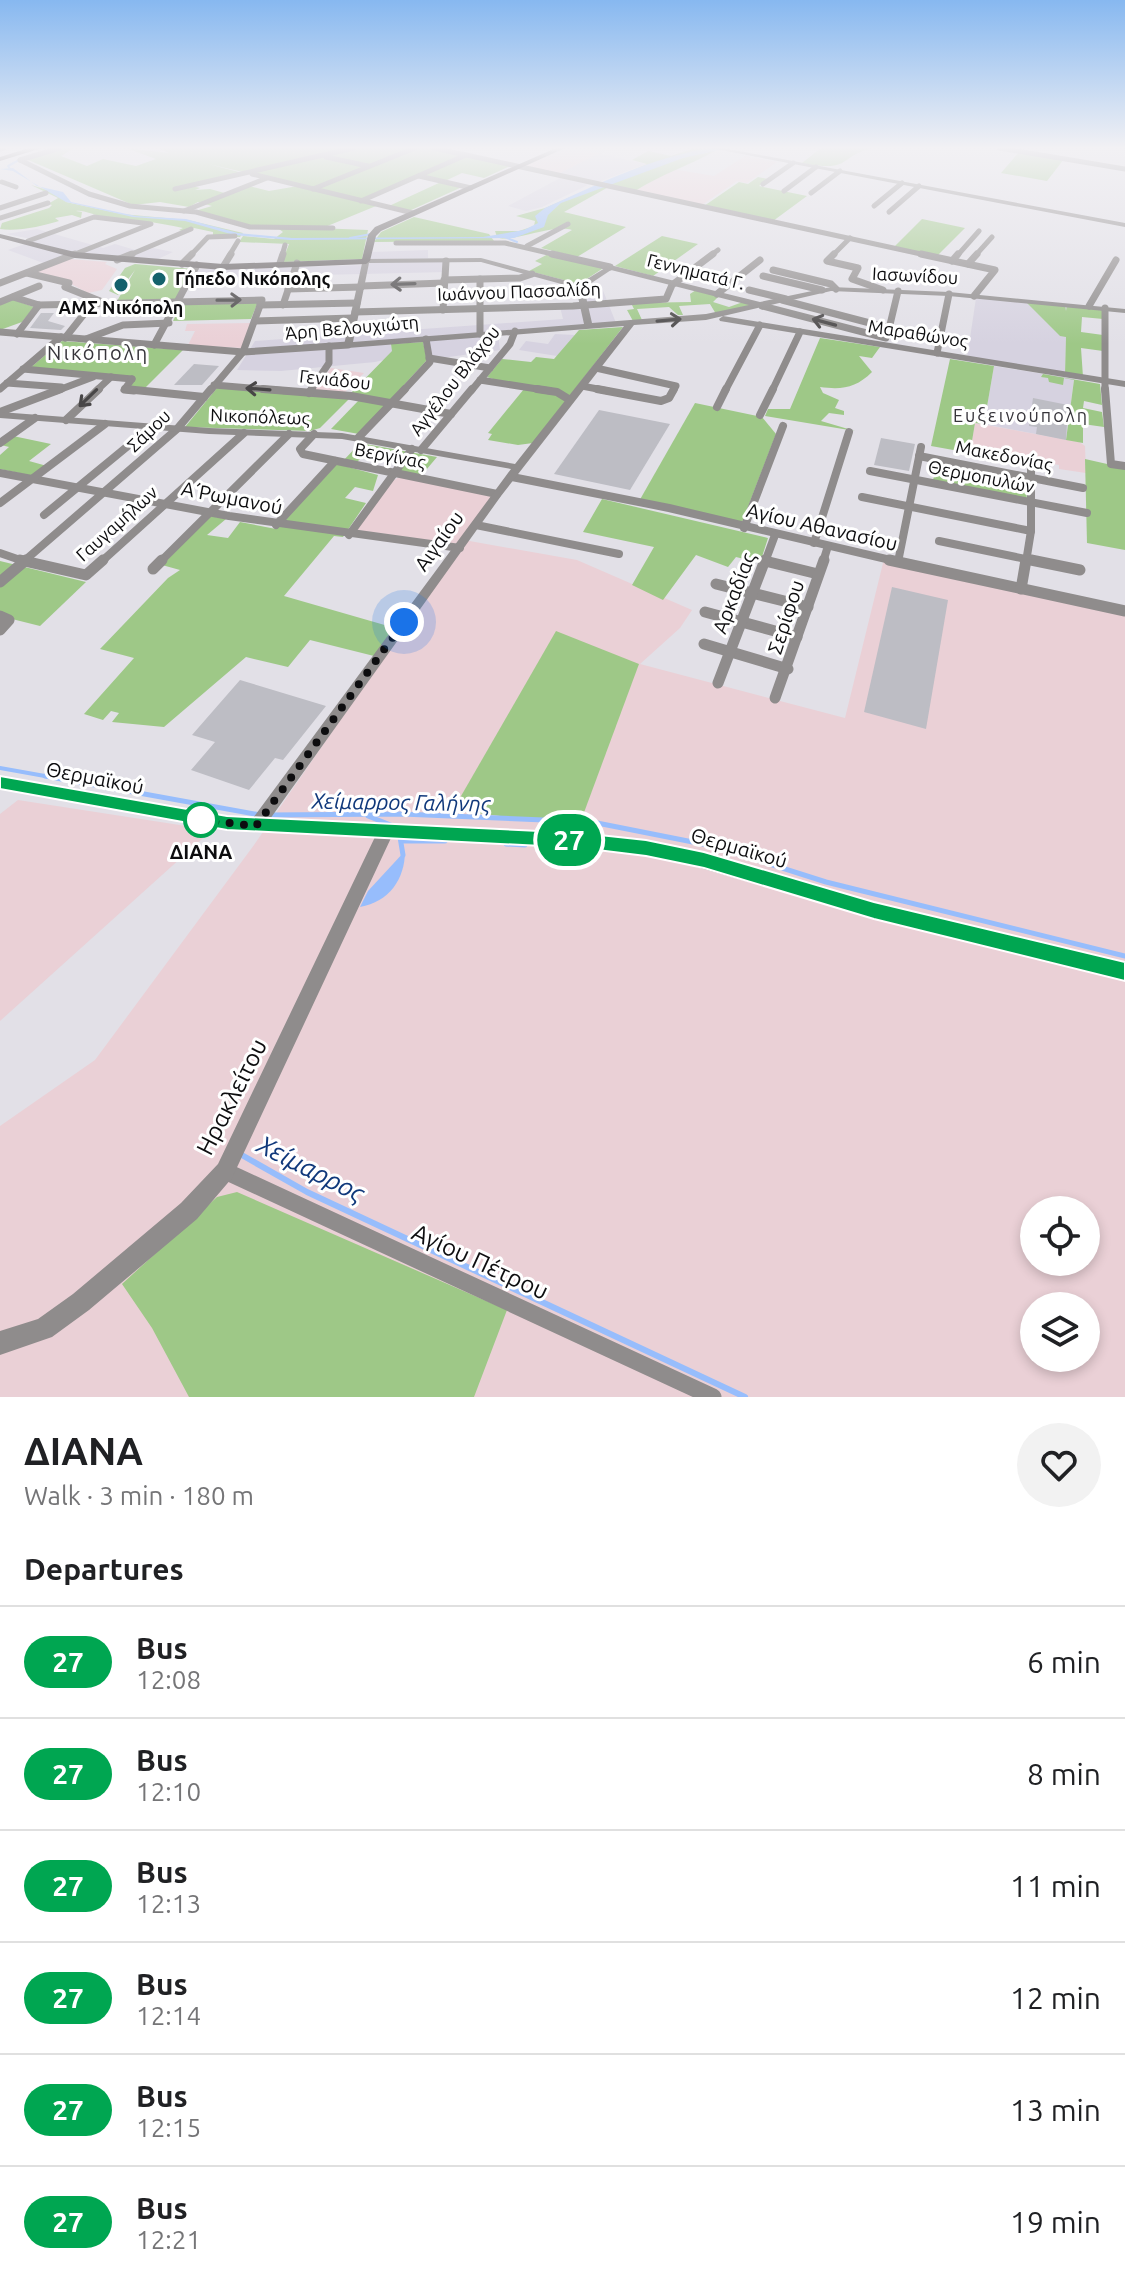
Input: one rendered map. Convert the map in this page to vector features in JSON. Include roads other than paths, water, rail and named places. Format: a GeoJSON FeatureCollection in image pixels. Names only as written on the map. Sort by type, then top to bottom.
{"type":"FeatureCollection","features":[{"type":"Feature","properties":{"kind":"main road"},"geometry":{"type":"LineString","coordinates":[[0,236],[72,255],[122,262],[223,267],[366,261],[375,232],[413,213]]}},
{"type":"Feature","properties":{"kind":"street"},"geometry":{"type":"LineString","coordinates":[[193,213],[250,227],[291,225],[333,228]]}},
{"type":"Feature","properties":{"kind":"street"},"geometry":{"type":"LineString","coordinates":[[736,213],[995,270],[974,296]]}},
{"type":"Feature","properties":{"kind":"street"},"geometry":{"type":"LineString","coordinates":[[1063,213],[1125,225]]}},
{"type":"Feature","properties":{"kind":"street"},"geometry":{"type":"LineString","coordinates":[[1,281],[151,224],[99,217],[28,241]]}},
{"type":"Feature","properties":{"kind":"street"},"geometry":{"type":"LineString","coordinates":[[527,246],[568,224]]}},
{"type":"Feature","properties":{"kind":"street"},"geometry":{"type":"LineString","coordinates":[[122,262],[191,229]]}},
{"type":"Feature","properties":{"kind":"street"},"geometry":{"type":"LineString","coordinates":[[952,261],[979,231]]}},
{"type":"Feature","properties":{"kind":"street"},"geometry":{"type":"LineString","coordinates":[[493,234],[498,243]]}},
{"type":"Feature","properties":{"kind":"street"},"geometry":{"type":"LineString","coordinates":[[182,264],[208,237],[236,239],[223,267]]}},
{"type":"Feature","properties":{"kind":"street"},"geometry":{"type":"LineString","coordinates":[[968,264],[992,237]]}},
{"type":"Feature","properties":{"kind":"street"},"geometry":{"type":"LineString","coordinates":[[850,238],[827,261],[858,268],[852,279],[883,290]]}},
{"type":"Feature","properties":{"kind":"street","name":"Γεννηματά Γ."},"geometry":{"type":"LineString","coordinates":[[396,243],[527,246],[763,306]]}},
{"type":"Feature","properties":{"kind":"street"},"geometry":{"type":"LineString","coordinates":[[280,263],[285,245]]}},
{"type":"Feature","properties":{"kind":"street"},"geometry":{"type":"LineString","coordinates":[[475,260],[479,245]]}},
{"type":"Feature","properties":{"kind":"street"},"geometry":{"type":"LineString","coordinates":[[673,283],[718,250]]}},
{"type":"Feature","properties":{"kind":"street"},"geometry":{"type":"LineString","coordinates":[[348,345],[366,261],[475,260],[580,287],[610,267]]}},
{"type":"Feature","properties":{"kind":"street"},"geometry":{"type":"LineString","coordinates":[[717,294],[760,260]]}},
{"type":"Feature","properties":{"kind":"street"},"geometry":{"type":"LineString","coordinates":[[1089,306],[1116,260]]}},
{"type":"Feature","properties":{"kind":"street"},"geometry":{"type":"LineString","coordinates":[[443,310],[446,261]]}},
{"type":"Feature","properties":{"kind":"street"},"geometry":{"type":"LineString","coordinates":[[283,305],[297,263]]}},
{"type":"Feature","properties":{"kind":"street"},"geometry":{"type":"LineString","coordinates":[[154,345],[169,323],[197,265]]}},
{"type":"Feature","properties":{"kind":"street"},"geometry":{"type":"LineString","coordinates":[[773,270],[831,284],[836,289]]}},
{"type":"Feature","properties":{"kind":"street"},"geometry":{"type":"LineString","coordinates":[[26,273],[69,284],[65,287],[97,302]]}},
{"type":"Feature","properties":{"kind":"street"},"geometry":{"type":"LineString","coordinates":[[288,289],[520,278],[532,274]]}},
{"type":"Feature","properties":{"kind":"street"},"geometry":{"type":"LineString","coordinates":[[763,276],[822,290]]}},
{"type":"Feature","properties":{"kind":"street"},"geometry":{"type":"LineString","coordinates":[[480,279],[480,334]]}},
{"type":"Feature","properties":{"kind":"street","name":"Ιωάννου Πασσαλίδη"},"geometry":{"type":"LineString","coordinates":[[355,311],[480,309],[666,299],[673,283]]}},
{"type":"Feature","properties":{"kind":"street"},"geometry":{"type":"LineString","coordinates":[[0,302],[39,286]]}},
{"type":"Feature","properties":{"kind":"street"},"geometry":{"type":"LineString","coordinates":[[580,287],[588,325]]}},
{"type":"Feature","properties":{"kind":"street","name":"Ιασωνίδου"},"geometry":{"type":"LineString","coordinates":[[730,317],[784,300],[836,289],[949,294],[1125,311]]}},
{"type":"Feature","properties":{"kind":"street"},"geometry":{"type":"LineString","coordinates":[[749,290],[889,328]]}},
{"type":"Feature","properties":{"kind":"street"},"geometry":{"type":"LineString","coordinates":[[763,306],[885,342],[898,291]]}},
{"type":"Feature","properties":{"kind":"street"},"geometry":{"type":"LineString","coordinates":[[937,353],[949,294]]}},
{"type":"Feature","properties":{"kind":"street"},"geometry":{"type":"LineString","coordinates":[[13,297],[39,305],[261,302],[355,311]]}},
{"type":"Feature","properties":{"kind":"street"},"geometry":{"type":"LineString","coordinates":[[4,386],[63,338],[97,302]]}},
{"type":"Feature","properties":{"kind":"street","name":"Σάμου"},"geometry":{"type":"LineString","coordinates":[[0,582],[177,429],[243,352],[261,302]]}},
{"type":"Feature","properties":{"kind":"street"},"geometry":{"type":"LineString","coordinates":[[17,334],[39,305]]}},
{"type":"Feature","properties":{"kind":"street"},"geometry":{"type":"LineString","coordinates":[[1105,308],[1104,381],[1111,464],[1125,466]]}},
{"type":"Feature","properties":{"kind":"street"},"geometry":{"type":"LineString","coordinates":[[255,321],[355,311]]}},
{"type":"Feature","properties":{"kind":"street","name":"Μαραθώνος"},"geometry":{"type":"LineString","coordinates":[[628,328],[706,317],[730,317],[800,332],[885,342],[1125,384]]}},
{"type":"Feature","properties":{"kind":"street"},"geometry":{"type":"LineString","coordinates":[[86,339],[123,325],[169,323]]}},
{"type":"Feature","properties":{"kind":"street","name":"Άρη Βελουχιώτη"},"geometry":{"type":"LineString","coordinates":[[0,332],[243,352],[604,324],[628,328]]}},
{"type":"Feature","properties":{"kind":"street"},"geometry":{"type":"LineString","coordinates":[[717,407],[760,325]]}},
{"type":"Feature","properties":{"kind":"street","name":"Αιγαίου"},"geometry":{"type":"LineString","coordinates":[[256,826],[497,494],[628,328]]}},
{"type":"Feature","properties":{"kind":"street","name":"Αγγέλου Βλάχου"},"geometry":{"type":"LineString","coordinates":[[349,535],[393,472],[451,414],[510,344],[515,331]]}},
{"type":"Feature","properties":{"kind":"street"},"geometry":{"type":"LineString","coordinates":[[760,415],[800,332]]}},
{"type":"Feature","properties":{"kind":"street"},"geometry":{"type":"LineString","coordinates":[[358,438],[428,364],[426,339]]}},
{"type":"Feature","properties":{"kind":"street"},"geometry":{"type":"LineString","coordinates":[[309,393],[329,363],[329,346]]}},
{"type":"Feature","properties":{"kind":"street"},"geometry":{"type":"LineString","coordinates":[[429,358],[490,368]]}},
{"type":"Feature","properties":{"kind":"street"},"geometry":{"type":"LineString","coordinates":[[582,386],[659,401],[669,398],[675,383],[596,368]]}},
{"type":"Feature","properties":{"kind":"street"},"geometry":{"type":"LineString","coordinates":[[23,369],[132,379],[124,390],[204,397]]}},
{"type":"Feature","properties":{"kind":"street"},"geometry":{"type":"LineString","coordinates":[[0,413],[96,376]]}},
{"type":"Feature","properties":{"kind":"street"},"geometry":{"type":"LineString","coordinates":[[66,420],[111,377]]}},
{"type":"Feature","properties":{"kind":"street"},"geometry":{"type":"LineString","coordinates":[[480,380],[557,392],[570,400]]}},
{"type":"Feature","properties":{"kind":"street","name":"Γενιάδου"},"geometry":{"type":"LineString","coordinates":[[214,385],[391,403],[451,414]]}},
{"type":"Feature","properties":{"kind":"street"},"geometry":{"type":"LineString","coordinates":[[4,386],[65,387]]}},
{"type":"Feature","properties":{"kind":"street","name":"Νικοπόλεως"},"geometry":{"type":"LineString","coordinates":[[0,413],[105,424],[358,438],[515,472]]}},
{"type":"Feature","properties":{"kind":"street"},"geometry":{"type":"LineString","coordinates":[[0,443],[35,418]]}},
{"type":"Feature","properties":{"kind":"street"},"geometry":{"type":"LineString","coordinates":[[0,503],[105,424]]}},
{"type":"Feature","properties":{"kind":"street"},"geometry":{"type":"LineString","coordinates":[[744,528],[783,426]]}},
{"type":"Feature","properties":{"kind":"street"},"geometry":{"type":"LineString","coordinates":[[44,515],[151,427]]}},
{"type":"Feature","properties":{"kind":"street"},"geometry":{"type":"LineString","coordinates":[[814,543],[849,432]]}},
{"type":"Feature","properties":{"kind":"street","name":"Γαυγαμήλων"},"geometry":{"type":"LineString","coordinates":[[26,560],[83,576],[244,433]]}},
{"type":"Feature","properties":{"kind":"street"},"geometry":{"type":"LineString","coordinates":[[153,569],[289,434]]}},
{"type":"Feature","properties":{"kind":"street","name":"Βεργίνας"},"geometry":{"type":"LineString","coordinates":[[314,434],[300,452],[497,494]]}},
{"type":"Feature","properties":{"kind":"street","name":"Μακεδονίας"},"geometry":{"type":"LineString","coordinates":[[914,480],[920,451],[1083,488]]}},
{"type":"Feature","properties":{"kind":"street"},"geometry":{"type":"LineString","coordinates":[[276,525],[335,461]]}},
{"type":"Feature","properties":{"kind":"street"},"geometry":{"type":"LineString","coordinates":[[1021,589],[1031,531],[1031,464]]}},
{"type":"Feature","properties":{"kind":"street","name":"Θερμοπυλών"},"geometry":{"type":"LineString","coordinates":[[870,471],[1087,513]]}},
{"type":"Feature","properties":{"kind":"street","name":"Αγίου Αθανασίου"},"geometry":{"type":"LineString","coordinates":[[515,472],[744,528],[1125,611]]}},
{"type":"Feature","properties":{"kind":"street","name":"Α΄ Ρωμανού"},"geometry":{"type":"LineString","coordinates":[[0,473],[74,490],[276,525],[460,548]]}},
{"type":"Feature","properties":{"kind":"street"},"geometry":{"type":"LineString","coordinates":[[898,562],[914,480]]}},
{"type":"Feature","properties":{"kind":"street"},"geometry":{"type":"LineString","coordinates":[[862,497],[1031,531]]}},
{"type":"Feature","properties":{"kind":"street"},"geometry":{"type":"LineString","coordinates":[[476,525],[619,554]]}},
{"type":"Feature","properties":{"kind":"street","name":"Αρκαδίας"},"geometry":{"type":"LineString","coordinates":[[775,535],[730,653],[788,669]]}},
{"type":"Feature","properties":{"kind":"street"},"geometry":{"type":"LineString","coordinates":[[939,541],[1080,570]]}},
{"type":"Feature","properties":{"kind":"street","name":"Σερίφου"},"geometry":{"type":"LineString","coordinates":[[775,698],[788,669],[828,546]]}},
{"type":"Feature","properties":{"kind":"street"},"geometry":{"type":"LineString","coordinates":[[0,553],[26,560]]}},
{"type":"Feature","properties":{"kind":"street"},"geometry":{"type":"LineString","coordinates":[[765,561],[818,574]]}},
{"type":"Feature","properties":{"kind":"street"},"geometry":{"type":"LineString","coordinates":[[716,584],[808,607]]}},
{"type":"Feature","properties":{"kind":"street"},"geometry":{"type":"LineString","coordinates":[[705,612],[797,637]]}},
{"type":"Feature","properties":{"kind":"street"},"geometry":{"type":"LineString","coordinates":[[0,616],[9,620],[0,630]]}},
{"type":"Feature","properties":{"kind":"street"},"geometry":{"type":"LineString","coordinates":[[704,644],[730,653],[718,683]]}},
{"type":"Feature","properties":{"kind":"street","name":"Θερμαϊκού"},"geometry":{"type":"LineString","coordinates":[[0,782],[121,806],[256,826],[581,841],[669,852],[874,910],[1125,972]]}},
{"type":"Feature","properties":{"kind":"street","name":"Ηρακλείτου"},"geometry":{"type":"LineString","coordinates":[[0,1343],[44,1329],[81,1302],[189,1211],[225,1171],[386,831]]}},
{"type":"Feature","properties":{"kind":"street","name":"Αγίου Πέτρου"},"geometry":{"type":"LineString","coordinates":[[225,1171],[713,1397]]}},
{"type":"Feature","properties":{"kind":"water"},"geometry":{"type":"Polygon","coordinates":[[[116,213],[186,219],[238,233],[292,238],[483,237],[524,230],[538,223],[535,216],[539,213],[550,213],[544,227],[514,238],[290,240],[234,235],[185,221],[116,213]]]}},
{"type":"Feature","properties":{"kind":"water"},"geometry":{"type":"Polygon","coordinates":[[[405,851],[402,871],[393,888],[379,900],[360,907],[368,891],[405,851]]]}},
{"type":"Feature","properties":{"kind":"waterway"},"geometry":{"type":"LineString","coordinates":[[350,238],[371,234]]}},
{"type":"Feature","properties":{"kind":"waterway"},"geometry":{"type":"LineString","coordinates":[[502,236],[517,242]]}},
{"type":"Feature","properties":{"kind":"waterway","name":"Χείμαρρος Γαλήνης"},"geometry":{"type":"LineString","coordinates":[[0,768],[56,778]]}},
{"type":"Feature","properties":{"kind":"waterway","name":"Χείμαρρος Γαλήνης"},"geometry":{"type":"LineString","coordinates":[[45,776],[260,815]]}},
{"type":"Feature","properties":{"kind":"waterway","name":"Χείμαρρος Γαλήνης"},"geometry":{"type":"LineString","coordinates":[[268,815],[402,814],[592,822],[713,846],[826,882],[1125,956]]}},
{"type":"Feature","properties":{"kind":"waterway","name":"Χείμαρρος"},"geometry":{"type":"LineString","coordinates":[[368,816],[393,826]]}},
{"type":"Feature","properties":{"kind":"waterway","name":"Χείμαρρος"},"geometry":{"type":"LineString","coordinates":[[400,837],[403,855]]}},
{"type":"Feature","properties":{"kind":"waterway","name":"Χείμαρρος Γαλήνης"},"geometry":{"type":"LineString","coordinates":[[402,841],[445,841]]}},
{"type":"Feature","properties":{"kind":"waterway","name":"Χείμαρρος Γαλήνης"},"geometry":{"type":"LineString","coordinates":[[506,844],[525,845]]}},
{"type":"Feature","properties":{"kind":"waterway","name":"Χείμαρρος"},"geometry":{"type":"LineString","coordinates":[[240,1154],[307,1192],[745,1397]]}},
{"type":"Feature","properties":{"kind":"place","name":"Γήπεδο Νικόπολης"},"geometry":{"type":"Point","coordinates":[159,279]}},
{"type":"Feature","properties":{"kind":"place","name":"ΑΜΣ Νικόπολη"},"geometry":{"type":"Point","coordinates":[121,285]}},
{"type":"Feature","properties":{"kind":"place","name":"ΔΙΑΝΑ"},"geometry":{"type":"Point","coordinates":[201,820]}},
{"type":"Feature","properties":{"kind":"district","name":"Νικόπολη"},"geometry":{"type":"Point","coordinates":[98,353]}},
{"type":"Feature","properties":{"kind":"district","name":"Ευξεινούπολη"},"geometry":{"type":"Point","coordinates":[1021,416]}}]}
